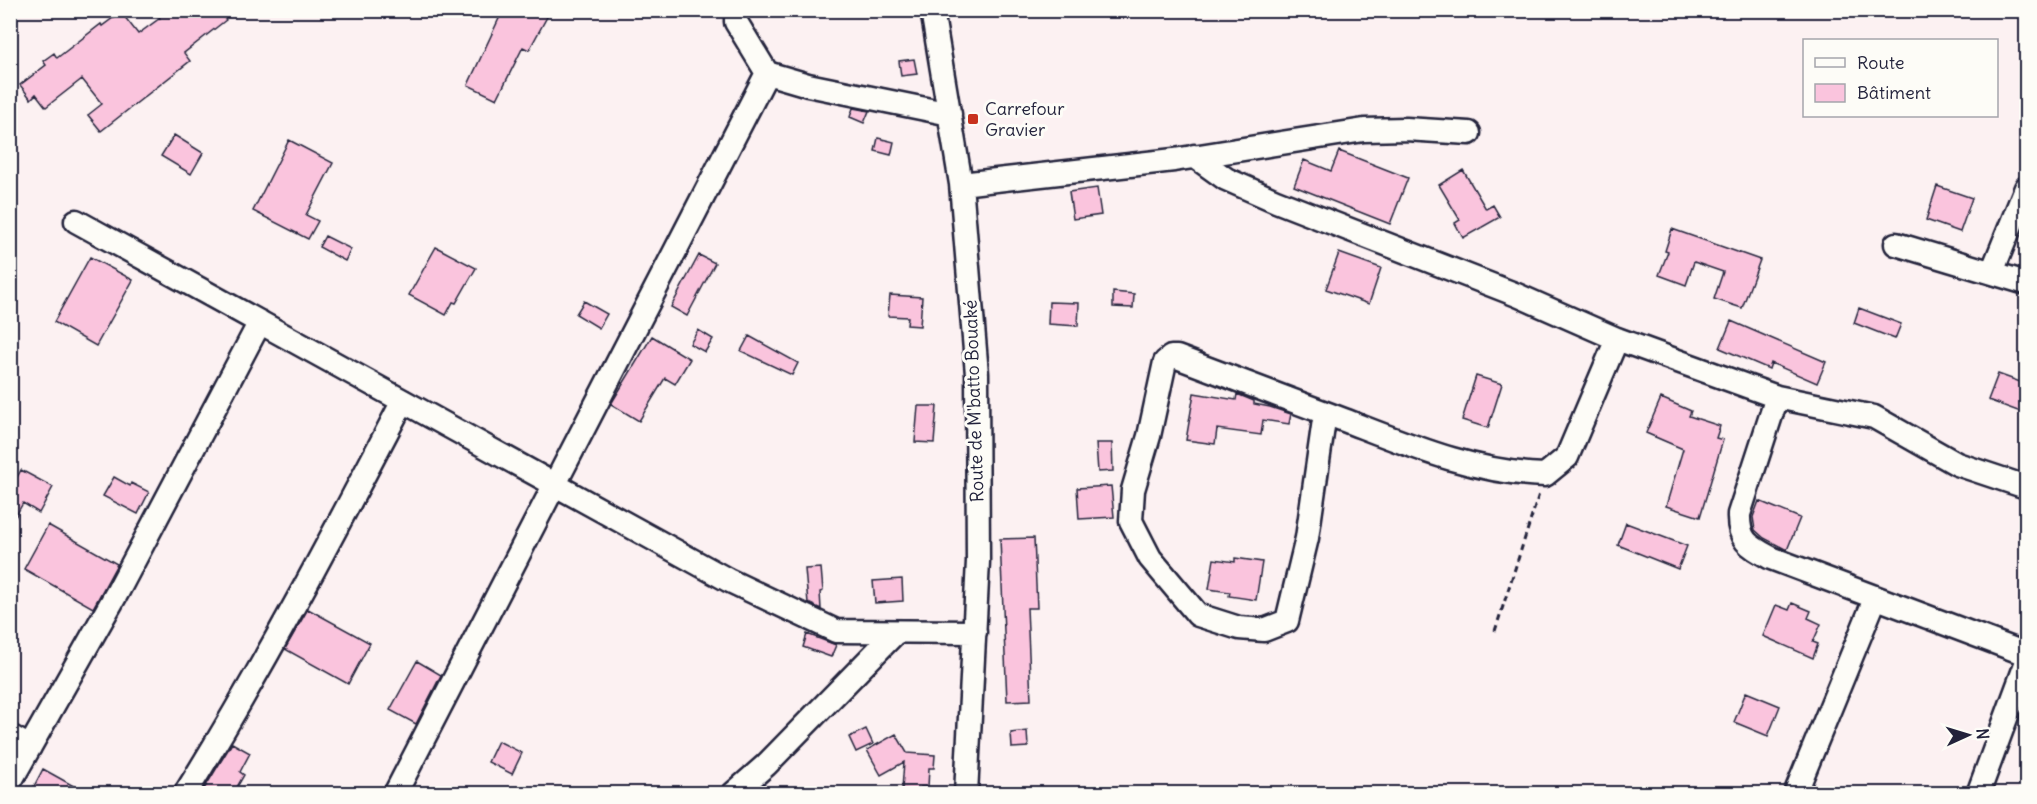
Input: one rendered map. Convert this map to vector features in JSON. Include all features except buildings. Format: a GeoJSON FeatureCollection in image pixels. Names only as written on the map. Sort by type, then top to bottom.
{"type":"FeatureCollection","features":[{"type":"Feature","properties":{"kind":"street"},"geometry":{"type":"LineString","coordinates":[[736,10],[736,22],[767,73],[808,85],[950,114]]}},
{"type":"Feature","properties":{"kind":"street","name":"Route de M'batto Bouaké"},"geometry":{"type":"LineString","coordinates":[[932,10],[961,184],[977,374],[978,561],[966,794]]}},
{"type":"Feature","properties":{"kind":"street"},"geometry":{"type":"LineString","coordinates":[[395,794],[767,73]]}},
{"type":"Feature","properties":{"kind":"street"},"geometry":{"type":"LineString","coordinates":[[961,184],[1102,169],[1364,130],[1406,129],[1469,133]]}},
{"type":"Feature","properties":{"kind":"street"},"geometry":{"type":"LineString","coordinates":[[1194,156],[1226,179],[1276,201],[1517,295],[1617,339],[1777,397],[1874,417],[1957,464],[2026,487]]}},
{"type":"Feature","properties":{"kind":"street"},"geometry":{"type":"LineString","coordinates":[[1992,272],[2026,188]]}},
{"type":"Feature","properties":{"kind":"street"},"geometry":{"type":"LineString","coordinates":[[76,221],[728,580],[836,631],[975,632]]}},
{"type":"Feature","properties":{"kind":"street"},"geometry":{"type":"LineString","coordinates":[[1896,244],[2026,283]]}},
{"type":"Feature","properties":{"kind":"street"},"geometry":{"type":"LineString","coordinates":[[10,782],[118,591],[260,322]]}},
{"type":"Feature","properties":{"kind":"street"},"geometry":{"type":"LineString","coordinates":[[1325,413],[1306,538],[1287,621],[1264,630],[1239,628],[1198,615],[1150,558],[1131,521],[1133,490],[1149,436],[1165,362],[1171,357],[1177,357],[1325,413],[1433,455],[1515,474],[1545,476],[1567,457],[1617,339]]}},
{"type":"Feature","properties":{"kind":"street"},"geometry":{"type":"LineString","coordinates":[[1777,397],[1739,514],[1739,527],[1743,539],[1752,548],[1771,558],[2026,654]]}},
{"type":"Feature","properties":{"kind":"street"},"geometry":{"type":"LineString","coordinates":[[185,794],[229,723],[342,518],[403,401]]}},
{"type":"Feature","properties":{"kind":"street"},"geometry":{"type":"LineString","coordinates":[[1795,794],[1875,599]]}},
{"type":"Feature","properties":{"kind":"street"},"geometry":{"type":"LineString","coordinates":[[733,794],[766,765],[896,632]]}},
{"type":"Feature","properties":{"kind":"street"},"geometry":{"type":"LineString","coordinates":[[1978,794],[2026,664]]}},
{"type":"Feature","properties":{"kind":"street"},"geometry":{"type":"LineString","coordinates":[[10,736],[30,747]]}},
{"type":"Feature","properties":{"kind":"path"},"geometry":{"type":"LineString","coordinates":[[1495,632],[1545,476]]}},
{"type":"Feature","properties":{"kind":"place","name":"Carrefour Gravier"},"geometry":{"type":"Point","coordinates":[973,119]}}]}
